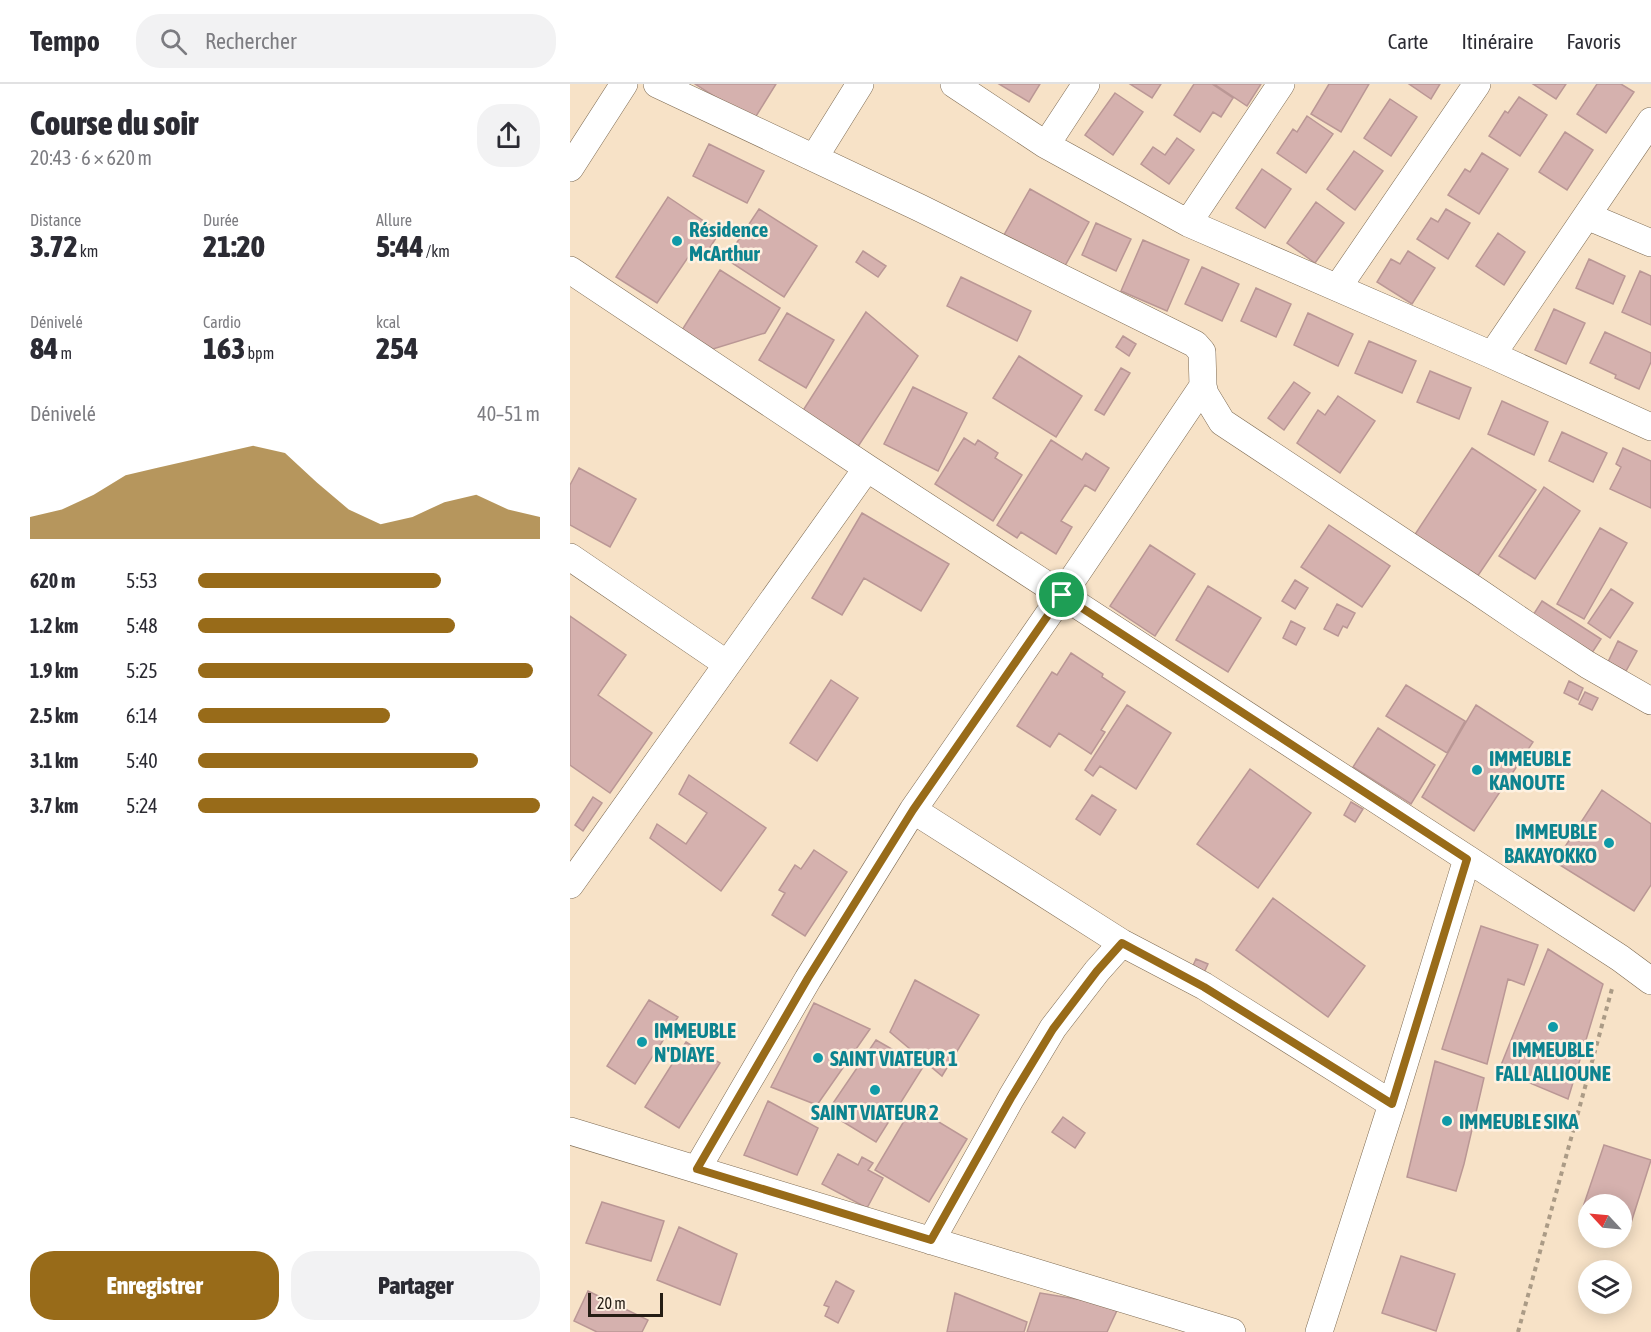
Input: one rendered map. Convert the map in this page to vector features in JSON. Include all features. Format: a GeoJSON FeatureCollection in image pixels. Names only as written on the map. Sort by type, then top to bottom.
{"type":"FeatureCollection","features":[{"type":"Feature","properties":{"kind":"street"},"geometry":{"type":"LineString","coordinates":[[570,168],[624,84]]}},
{"type":"Feature","properties":{"kind":"street"},"geometry":{"type":"LineString","coordinates":[[657,84],[920,208],[1195,344],[1202,352],[1203,386],[1208,402],[1222,422],[1588,665],[1651,701]]}},
{"type":"Feature","properties":{"kind":"street"},"geometry":{"type":"LineString","coordinates":[[814,158],[860,84]]}},
{"type":"Feature","properties":{"kind":"street"},"geometry":{"type":"LineString","coordinates":[[954,84],[1046,145],[1188,223],[1338,287],[1651,427]]}},
{"type":"Feature","properties":{"kind":"street"},"geometry":{"type":"LineString","coordinates":[[1046,145],[1086,84]]}},
{"type":"Feature","properties":{"kind":"street"},"geometry":{"type":"LineString","coordinates":[[1188,223],[1281,84]]}},
{"type":"Feature","properties":{"kind":"street"},"geometry":{"type":"LineString","coordinates":[[1338,287],[1476,84]]}},
{"type":"Feature","properties":{"kind":"street"},"geometry":{"type":"LineString","coordinates":[[1492,355],[1651,121]]}},
{"type":"Feature","properties":{"kind":"street"},"geometry":{"type":"LineString","coordinates":[[1587,216],[1651,243]]}},
{"type":"Feature","properties":{"kind":"street"},"geometry":{"type":"LineString","coordinates":[[570,270],[867,468],[1620,958],[1651,981]]}},
{"type":"Feature","properties":{"kind":"street"},"geometry":{"type":"LineString","coordinates":[[697,1169],[808,978],[913,810],[1203,386]]}},
{"type":"Feature","properties":{"kind":"street"},"geometry":{"type":"LineString","coordinates":[[574,872],[867,468]]}},
{"type":"Feature","properties":{"kind":"street"},"geometry":{"type":"LineString","coordinates":[[570,557],[727,664]]}},
{"type":"Feature","properties":{"kind":"street"},"geometry":{"type":"LineString","coordinates":[[913,810],[1122,943],[1204,987],[1392,1104]]}},
{"type":"Feature","properties":{"kind":"street"},"geometry":{"type":"LineString","coordinates":[[1319,1332],[1467,859]]}},
{"type":"Feature","properties":{"kind":"street"},"geometry":{"type":"LineString","coordinates":[[931,1240],[1011,1098],[1053,1029],[1097,971],[1122,943]]}},
{"type":"Feature","properties":{"kind":"street"},"geometry":{"type":"LineString","coordinates":[[570,1131],[1233,1332]]}},
{"type":"Feature","properties":{"kind":"path"},"geometry":{"type":"LineString","coordinates":[[1518,1332],[1620,958]]}},
{"type":"Feature","properties":{"kind":"building"},"geometry":{"type":"Polygon","coordinates":[[[695,84],[776,84],[753,121],[695,84]]]}},
{"type":"Feature","properties":{"kind":"building"},"geometry":{"type":"Polygon","coordinates":[[[999,84],[1040,84],[1029,102],[999,84]]]}},
{"type":"Feature","properties":{"kind":"building"},"geometry":{"type":"Polygon","coordinates":[[[1130,84],[1161,84],[1152,98],[1130,84]]]}},
{"type":"Feature","properties":{"kind":"building"},"geometry":{"type":"Polygon","coordinates":[[[1194,84],[1212,84],[1233,98],[1221,117],[1213,112],[1200,132],[1174,115],[1194,84]]]}},
{"type":"Feature","properties":{"kind":"building"},"geometry":{"type":"Polygon","coordinates":[[[1214,84],[1261,84],[1247,106],[1214,84]]]}},
{"type":"Feature","properties":{"kind":"building"},"geometry":{"type":"Polygon","coordinates":[[[1329,84],[1369,84],[1341,132],[1311,114],[1329,84]]]}},
{"type":"Feature","properties":{"kind":"building"},"geometry":{"type":"Polygon","coordinates":[[[1409,84],[1440,84],[1431,99],[1409,84]]]}},
{"type":"Feature","properties":{"kind":"building"},"geometry":{"type":"Polygon","coordinates":[[[1533,84],[1566,84],[1556,99],[1533,84]]]}},
{"type":"Feature","properties":{"kind":"building"},"geometry":{"type":"Polygon","coordinates":[[[1597,84],[1621,84],[1634,92],[1606,133],[1577,114],[1597,84]]]}},
{"type":"Feature","properties":{"kind":"building"},"geometry":{"type":"Polygon","coordinates":[[[1115,93],[1143,112],[1113,155],[1085,135],[1115,93]]]}},
{"type":"Feature","properties":{"kind":"building"},"geometry":{"type":"Polygon","coordinates":[[[1519,97],[1547,115],[1520,156],[1489,136],[1505,111],[1508,113],[1519,97]]]}},
{"type":"Feature","properties":{"kind":"building"},"geometry":{"type":"Polygon","coordinates":[[[1390,99],[1417,117],[1391,156],[1364,138],[1390,99]]]}},
{"type":"Feature","properties":{"kind":"building"},"geometry":{"type":"Polygon","coordinates":[[[1307,116],[1333,134],[1306,173],[1277,153],[1293,129],[1297,132],[1307,116]]]}},
{"type":"Feature","properties":{"kind":"building"},"geometry":{"type":"Polygon","coordinates":[[[1565,132],[1593,150],[1567,190],[1539,172],[1565,132]]]}},
{"type":"Feature","properties":{"kind":"building"},"geometry":{"type":"Polygon","coordinates":[[[1177,138],[1194,150],[1169,184],[1141,164],[1153,147],[1165,155],[1177,138]]]}},
{"type":"Feature","properties":{"kind":"building"},"geometry":{"type":"Polygon","coordinates":[[[709,144],[764,171],[747,203],[693,176],[709,144]]]}},
{"type":"Feature","properties":{"kind":"building"},"geometry":{"type":"Polygon","coordinates":[[[1354,151],[1383,171],[1355,210],[1327,189],[1354,151]]]}},
{"type":"Feature","properties":{"kind":"building"},"geometry":{"type":"Polygon","coordinates":[[[1482,153],[1508,169],[1479,214],[1448,195],[1465,169],[1470,172],[1482,153]]]}},
{"type":"Feature","properties":{"kind":"building"},"geometry":{"type":"Polygon","coordinates":[[[1262,169],[1291,189],[1265,228],[1236,208],[1262,169]]]}},
{"type":"Feature","properties":{"kind":"building"},"geometry":{"type":"Polygon","coordinates":[[[1030,189],[1089,222],[1060,275],[1000,242],[1030,189]]]}},
{"type":"Feature","properties":{"kind":"building","name":"Résidence McArthur"},"geometry":{"type":"Polygon","coordinates":[[[668,197],[720,232],[705,255],[693,250],[657,303],[616,277],[668,197]]]}},
{"type":"Feature","properties":{"kind":"building"},"geometry":{"type":"Polygon","coordinates":[[[1316,202],[1344,223],[1315,263],[1287,243],[1316,202]]]}},
{"type":"Feature","properties":{"kind":"building"},"geometry":{"type":"Polygon","coordinates":[[[759,209],[817,246],[784,297],[726,259],[759,209]]]}},
{"type":"Feature","properties":{"kind":"building"},"geometry":{"type":"Polygon","coordinates":[[[1446,209],[1470,223],[1448,259],[1417,239],[1431,218],[1438,222],[1446,209]]]}},
{"type":"Feature","properties":{"kind":"building"},"geometry":{"type":"Polygon","coordinates":[[[1096,223],[1131,239],[1116,271],[1082,255],[1096,223]]]}},
{"type":"Feature","properties":{"kind":"building"},"geometry":{"type":"Polygon","coordinates":[[[1498,233],[1525,252],[1504,285],[1476,266],[1498,233]]]}},
{"type":"Feature","properties":{"kind":"building"},"geometry":{"type":"Polygon","coordinates":[[[1143,240],[1189,260],[1167,311],[1121,291],[1143,240]]]}},
{"type":"Feature","properties":{"kind":"building"},"geometry":{"type":"Polygon","coordinates":[[[863,251],[886,266],[878,277],[856,262],[863,251]]]}},
{"type":"Feature","properties":{"kind":"building"},"geometry":{"type":"Polygon","coordinates":[[[1408,251],[1435,268],[1412,304],[1377,282],[1391,259],[1400,264],[1408,251]]]}},
{"type":"Feature","properties":{"kind":"building"},"geometry":{"type":"Polygon","coordinates":[[[1589,259],[1625,276],[1613,304],[1576,288],[1589,259]]]}},
{"type":"Feature","properties":{"kind":"building"},"geometry":{"type":"Polygon","coordinates":[[[1202,267],[1239,284],[1222,321],[1185,304],[1202,267]]]}},
{"type":"Feature","properties":{"kind":"building"},"geometry":{"type":"Polygon","coordinates":[[[720,270],[780,308],[765,333],[713,349],[682,330],[720,270]]]}},
{"type":"Feature","properties":{"kind":"building"},"geometry":{"type":"Polygon","coordinates":[[[1640,271],[1651,276],[1651,325],[1622,312],[1640,271]]]}},
{"type":"Feature","properties":{"kind":"building"},"geometry":{"type":"Polygon","coordinates":[[[961,277],[1031,311],[1017,341],[947,306],[961,277]]]}},
{"type":"Feature","properties":{"kind":"building"},"geometry":{"type":"Polygon","coordinates":[[[1256,288],[1291,304],[1276,337],[1241,321],[1256,288]]]}},
{"type":"Feature","properties":{"kind":"building"},"geometry":{"type":"Polygon","coordinates":[[[1554,309],[1585,323],[1566,364],[1535,350],[1554,309]]]}},
{"type":"Feature","properties":{"kind":"building"},"geometry":{"type":"Polygon","coordinates":[[[866,312],[918,356],[857,448],[802,412],[866,312]]]}},
{"type":"Feature","properties":{"kind":"building"},"geometry":{"type":"Polygon","coordinates":[[[787,313],[834,340],[806,388],[759,360],[787,313]]]}},
{"type":"Feature","properties":{"kind":"building"},"geometry":{"type":"Polygon","coordinates":[[[1308,313],[1353,334],[1338,366],[1294,345],[1308,313]]]}},
{"type":"Feature","properties":{"kind":"building"},"geometry":{"type":"Polygon","coordinates":[[[1605,332],[1651,353],[1651,362],[1639,389],[1590,363],[1605,332]]]}},
{"type":"Feature","properties":{"kind":"building"},"geometry":{"type":"Polygon","coordinates":[[[1123,336],[1136,344],[1129,356],[1116,347],[1123,336]]]}},
{"type":"Feature","properties":{"kind":"building"},"geometry":{"type":"Polygon","coordinates":[[[1369,341],[1416,361],[1402,393],[1355,373],[1369,341]]]}},
{"type":"Feature","properties":{"kind":"building"},"geometry":{"type":"Polygon","coordinates":[[[1019,356],[1082,396],[1056,437],[993,398],[1019,356]]]}},
{"type":"Feature","properties":{"kind":"building"},"geometry":{"type":"Polygon","coordinates":[[[1121,368],[1130,373],[1104,415],[1095,410],[1121,368]]]}},
{"type":"Feature","properties":{"kind":"building"},"geometry":{"type":"Polygon","coordinates":[[[1430,371],[1471,388],[1459,419],[1417,402],[1430,371]]]}},
{"type":"Feature","properties":{"kind":"building"},"geometry":{"type":"Polygon","coordinates":[[[1294,382],[1310,393],[1284,430],[1268,418],[1294,382]]]}},
{"type":"Feature","properties":{"kind":"building"},"geometry":{"type":"Polygon","coordinates":[[[913,387],[967,413],[938,471],[884,444],[913,387]]]}},
{"type":"Feature","properties":{"kind":"building"},"geometry":{"type":"Polygon","coordinates":[[[1338,396],[1375,421],[1340,473],[1297,443],[1318,410],[1325,415],[1338,396]]]}},
{"type":"Feature","properties":{"kind":"building"},"geometry":{"type":"Polygon","coordinates":[[[1502,401],[1548,422],[1534,455],[1488,434],[1502,401]]]}},
{"type":"Feature","properties":{"kind":"building"},"geometry":{"type":"Polygon","coordinates":[[[1562,432],[1607,453],[1593,482],[1549,461],[1562,432]]]}},
{"type":"Feature","properties":{"kind":"building"},"geometry":{"type":"Polygon","coordinates":[[[964,438],[975,445],[978,440],[998,453],[995,458],[1022,475],[993,521],[935,484],[964,438]]]}},
{"type":"Feature","properties":{"kind":"building"},"geometry":{"type":"Polygon","coordinates":[[[1051,440],[1082,460],[1086,453],[1109,468],[1095,491],[1085,485],[1061,521],[1072,527],[1056,554],[1021,532],[1017,538],[997,525],[1051,440]]]}},
{"type":"Feature","properties":{"kind":"building"},"geometry":{"type":"Polygon","coordinates":[[[1472,448],[1536,490],[1477,577],[1410,542],[1472,448]]]}},
{"type":"Feature","properties":{"kind":"building"},"geometry":{"type":"Polygon","coordinates":[[[1623,448],[1651,461],[1651,508],[1610,489],[1621,467],[1616,464],[1623,448]]]}},
{"type":"Feature","properties":{"kind":"building"},"geometry":{"type":"Polygon","coordinates":[[[579,468],[636,499],[610,547],[570,525],[570,485],[579,468]]]}},
{"type":"Feature","properties":{"kind":"building"},"geometry":{"type":"Polygon","coordinates":[[[1544,487],[1580,511],[1535,579],[1499,556],[1544,487]]]}},
{"type":"Feature","properties":{"kind":"building"},"geometry":{"type":"Polygon","coordinates":[[[862,513],[949,564],[921,611],[864,578],[842,615],[812,598],[862,513]]]}},
{"type":"Feature","properties":{"kind":"building"},"geometry":{"type":"Polygon","coordinates":[[[1329,525],[1390,566],[1362,607],[1301,567],[1329,525]]]}},
{"type":"Feature","properties":{"kind":"building"},"geometry":{"type":"Polygon","coordinates":[[[1600,528],[1627,543],[1584,619],[1557,604],[1600,528]]]}},
{"type":"Feature","properties":{"kind":"building"},"geometry":{"type":"Polygon","coordinates":[[[1150,545],[1195,574],[1155,636],[1110,606],[1150,545]]]}},
{"type":"Feature","properties":{"kind":"building"},"geometry":{"type":"Polygon","coordinates":[[[1295,580],[1308,588],[1295,609],[1282,601],[1295,580]]]}},
{"type":"Feature","properties":{"kind":"building"},"geometry":{"type":"Polygon","coordinates":[[[1208,586],[1261,618],[1228,672],[1176,640],[1208,586]]]}},
{"type":"Feature","properties":{"kind":"building"},"geometry":{"type":"Polygon","coordinates":[[[1611,589],[1633,603],[1610,638],[1588,623],[1611,589]]]}},
{"type":"Feature","properties":{"kind":"building"},"geometry":{"type":"Polygon","coordinates":[[[1542,601],[1601,639],[1588,659],[1530,620],[1542,601]]]}},
{"type":"Feature","properties":{"kind":"building"},"geometry":{"type":"Polygon","coordinates":[[[1337,604],[1355,613],[1347,628],[1343,626],[1338,636],[1324,629],[1337,604]]]}},
{"type":"Feature","properties":{"kind":"building"},"geometry":{"type":"Polygon","coordinates":[[[570,616],[626,655],[598,695],[652,733],[610,793],[570,765],[570,616]]]}},
{"type":"Feature","properties":{"kind":"building"},"geometry":{"type":"Polygon","coordinates":[[[1291,621],[1305,628],[1296,645],[1283,638],[1291,621]]]}},
{"type":"Feature","properties":{"kind":"building"},"geometry":{"type":"Polygon","coordinates":[[[1618,641],[1637,651],[1626,671],[1608,662],[1618,641]]]}},
{"type":"Feature","properties":{"kind":"building"},"geometry":{"type":"Polygon","coordinates":[[[1071,653],[1125,692],[1101,730],[1105,732],[1091,754],[1059,733],[1050,747],[1017,726],[1052,672],[1057,675],[1071,653]]]}},
{"type":"Feature","properties":{"kind":"building"},"geometry":{"type":"Polygon","coordinates":[[[831,680],[858,698],[817,761],[790,743],[831,680]]]}},
{"type":"Feature","properties":{"kind":"building"},"geometry":{"type":"Polygon","coordinates":[[[1569,681],[1583,688],[1578,700],[1564,693],[1569,681]]]}},
{"type":"Feature","properties":{"kind":"building"},"geometry":{"type":"Polygon","coordinates":[[[1406,685],[1465,721],[1447,753],[1386,716],[1406,685]]]}},
{"type":"Feature","properties":{"kind":"building"},"geometry":{"type":"Polygon","coordinates":[[[1585,692],[1598,698],[1592,710],[1579,704],[1585,692]]]}},
{"type":"Feature","properties":{"kind":"building"},"geometry":{"type":"Polygon","coordinates":[[[1127,705],[1171,733],[1136,789],[1100,766],[1093,776],[1085,770],[1127,705]]]}},
{"type":"Feature","properties":{"kind":"building","name":"IMMEUBLE KANOUTE"},"geometry":{"type":"Polygon","coordinates":[[[1476,705],[1533,742],[1474,831],[1422,797],[1476,705]]]}},
{"type":"Feature","properties":{"kind":"building"},"geometry":{"type":"Polygon","coordinates":[[[1378,728],[1435,765],[1411,804],[1353,767],[1378,728]]]}},
{"type":"Feature","properties":{"kind":"building"},"geometry":{"type":"Polygon","coordinates":[[[1250,769],[1311,813],[1258,888],[1197,844],[1250,769]]]}},
{"type":"Feature","properties":{"kind":"building"},"geometry":{"type":"Polygon","coordinates":[[[689,775],[766,828],[721,891],[650,838],[657,824],[686,844],[707,813],[679,794],[689,775]]]}},
{"type":"Feature","properties":{"kind":"building","name":"IMMEUBLE BAKAYOKKO"},"geometry":{"type":"Polygon","coordinates":[[[1602,790],[1651,824],[1651,885],[1634,911],[1555,862],[1602,790]]]}},
{"type":"Feature","properties":{"kind":"building"},"geometry":{"type":"Polygon","coordinates":[[[1092,795],[1116,810],[1100,835],[1076,819],[1092,795]]]}},
{"type":"Feature","properties":{"kind":"building"},"geometry":{"type":"Polygon","coordinates":[[[593,797],[602,803],[583,831],[575,825],[593,797]]]}},
{"type":"Feature","properties":{"kind":"building"},"geometry":{"type":"Polygon","coordinates":[[[1351,802],[1363,809],[1355,822],[1344,815],[1351,802]]]}},
{"type":"Feature","properties":{"kind":"building"},"geometry":{"type":"Polygon","coordinates":[[[814,850],[847,872],[805,936],[772,915],[785,893],[779,890],[795,865],[801,869],[814,850]]]}},
{"type":"Feature","properties":{"kind":"building"},"geometry":{"type":"Polygon","coordinates":[[[1273,898],[1365,966],[1328,1017],[1236,950],[1273,898]]]}},
{"type":"Feature","properties":{"kind":"building"},"geometry":{"type":"Polygon","coordinates":[[[1481,926],[1538,945],[1524,985],[1508,979],[1487,1064],[1442,1049],[1481,926]]]}},
{"type":"Feature","properties":{"kind":"building","name":"IMMEUBLE FALL ALLIOUNE"},"geometry":{"type":"Polygon","coordinates":[[[1548,949],[1603,984],[1568,1099],[1499,1070],[1548,949]]]}},
{"type":"Feature","properties":{"kind":"building"},"geometry":{"type":"Polygon","coordinates":[[[1196,959],[1208,964],[1203,975],[1191,970],[1196,959]]]}},
{"type":"Feature","properties":{"kind":"building"},"geometry":{"type":"Polygon","coordinates":[[[915,980],[979,1015],[942,1076],[890,1032],[915,980]]]}},
{"type":"Feature","properties":{"kind":"building","name":"IMMEUBLE N'DIAYE"},"geometry":{"type":"Polygon","coordinates":[[[649,1000],[678,1017],[635,1084],[607,1066],[649,1000]]]}},
{"type":"Feature","properties":{"kind":"building","name":"SAINT VIATEUR 1"},"geometry":{"type":"Polygon","coordinates":[[[814,1003],[870,1029],[817,1105],[771,1087],[814,1003]]]}},
{"type":"Feature","properties":{"kind":"building","name":"SAINT VIATEUR 2"},"geometry":{"type":"Polygon","coordinates":[[[876,1040],[923,1067],[876,1142],[827,1112],[876,1040]]]}},
{"type":"Feature","properties":{"kind":"building"},"geometry":{"type":"Polygon","coordinates":[[[686,1042],[720,1063],[679,1128],[645,1107],[686,1042]]]}},
{"type":"Feature","properties":{"kind":"building","name":"IMMEUBLE SIKA"},"geometry":{"type":"Polygon","coordinates":[[[1435,1061],[1484,1078],[1456,1191],[1407,1177],[1435,1061]]]}},
{"type":"Feature","properties":{"kind":"building"},"geometry":{"type":"Polygon","coordinates":[[[768,1101],[818,1128],[797,1175],[744,1155],[768,1101]]]}},
{"type":"Feature","properties":{"kind":"building"},"geometry":{"type":"Polygon","coordinates":[[[910,1111],[921,1117],[924,1113],[967,1139],[929,1202],[875,1170],[910,1111]]]}},
{"type":"Feature","properties":{"kind":"building"},"geometry":{"type":"Polygon","coordinates":[[[1063,1117],[1085,1133],[1075,1148],[1052,1132],[1063,1117]]]}},
{"type":"Feature","properties":{"kind":"building"},"geometry":{"type":"Polygon","coordinates":[[[1604,1145],[1651,1160],[1632,1220],[1632,1194],[1587,1194],[1604,1145]]]}},
{"type":"Feature","properties":{"kind":"building"},"geometry":{"type":"Polygon","coordinates":[[[838,1154],[858,1165],[862,1157],[873,1163],[868,1170],[883,1178],[867,1208],[822,1184],[838,1154]]]}},
{"type":"Feature","properties":{"kind":"building"},"geometry":{"type":"Polygon","coordinates":[[[602,1202],[664,1221],[651,1261],[586,1243],[602,1202]]]}},
{"type":"Feature","properties":{"kind":"building"},"geometry":{"type":"Polygon","coordinates":[[[679,1227],[737,1254],[720,1305],[657,1280],[679,1227]]]}},
{"type":"Feature","properties":{"kind":"building"},"geometry":{"type":"Polygon","coordinates":[[[1401,1256],[1455,1274],[1436,1331],[1382,1313],[1401,1256]]]}},
{"type":"Feature","properties":{"kind":"building"},"geometry":{"type":"Polygon","coordinates":[[[836,1281],[854,1291],[838,1323],[825,1316],[829,1307],[824,1305],[836,1281]]]}},
{"type":"Feature","properties":{"kind":"building"},"geometry":{"type":"Polygon","coordinates":[[[588,1291],[648,1320],[642,1332],[597,1332],[574,1321],[588,1291]]]}},
{"type":"Feature","properties":{"kind":"building"},"geometry":{"type":"Polygon","coordinates":[[[955,1293],[1027,1322],[1024,1332],[947,1332],[955,1293]]]}},
{"type":"Feature","properties":{"kind":"building"},"geometry":{"type":"Polygon","coordinates":[[[1040,1293],[1119,1306],[1107,1332],[1027,1332],[1040,1293]]]}},
{"type":"Feature","properties":{"kind":"place","name":"Résidence McArthur"},"geometry":{"type":"Point","coordinates":[677,241]}},
{"type":"Feature","properties":{"kind":"place","name":"IMMEUBLE KANOUTE"},"geometry":{"type":"Point","coordinates":[1477,770]}},
{"type":"Feature","properties":{"kind":"place","name":"IMMEUBLE BAKAYOKKO"},"geometry":{"type":"Point","coordinates":[1609,843]}},
{"type":"Feature","properties":{"kind":"place","name":"IMMEUBLE FALL ALLIOUNE"},"geometry":{"type":"Point","coordinates":[1553,1027]}},
{"type":"Feature","properties":{"kind":"place","name":"IMMEUBLE N'DIAYE"},"geometry":{"type":"Point","coordinates":[642,1042]}},
{"type":"Feature","properties":{"kind":"place","name":"SAINT VIATEUR 1"},"geometry":{"type":"Point","coordinates":[818,1058]}},
{"type":"Feature","properties":{"kind":"place","name":"SAINT VIATEUR 2"},"geometry":{"type":"Point","coordinates":[875,1090]}},
{"type":"Feature","properties":{"kind":"place","name":"IMMEUBLE SIKA"},"geometry":{"type":"Point","coordinates":[1447,1121]}},
{"type":"Feature","properties":{"kind":"route"},"geometry":{"type":"LineString","coordinates":[[1062,595],[1467,859],[1392,1104],[1204,987],[1122,943],[1097,971],[1053,1029],[1011,1098],[931,1240],[697,1169],[808,978],[913,810],[1062,595]]}}]}
